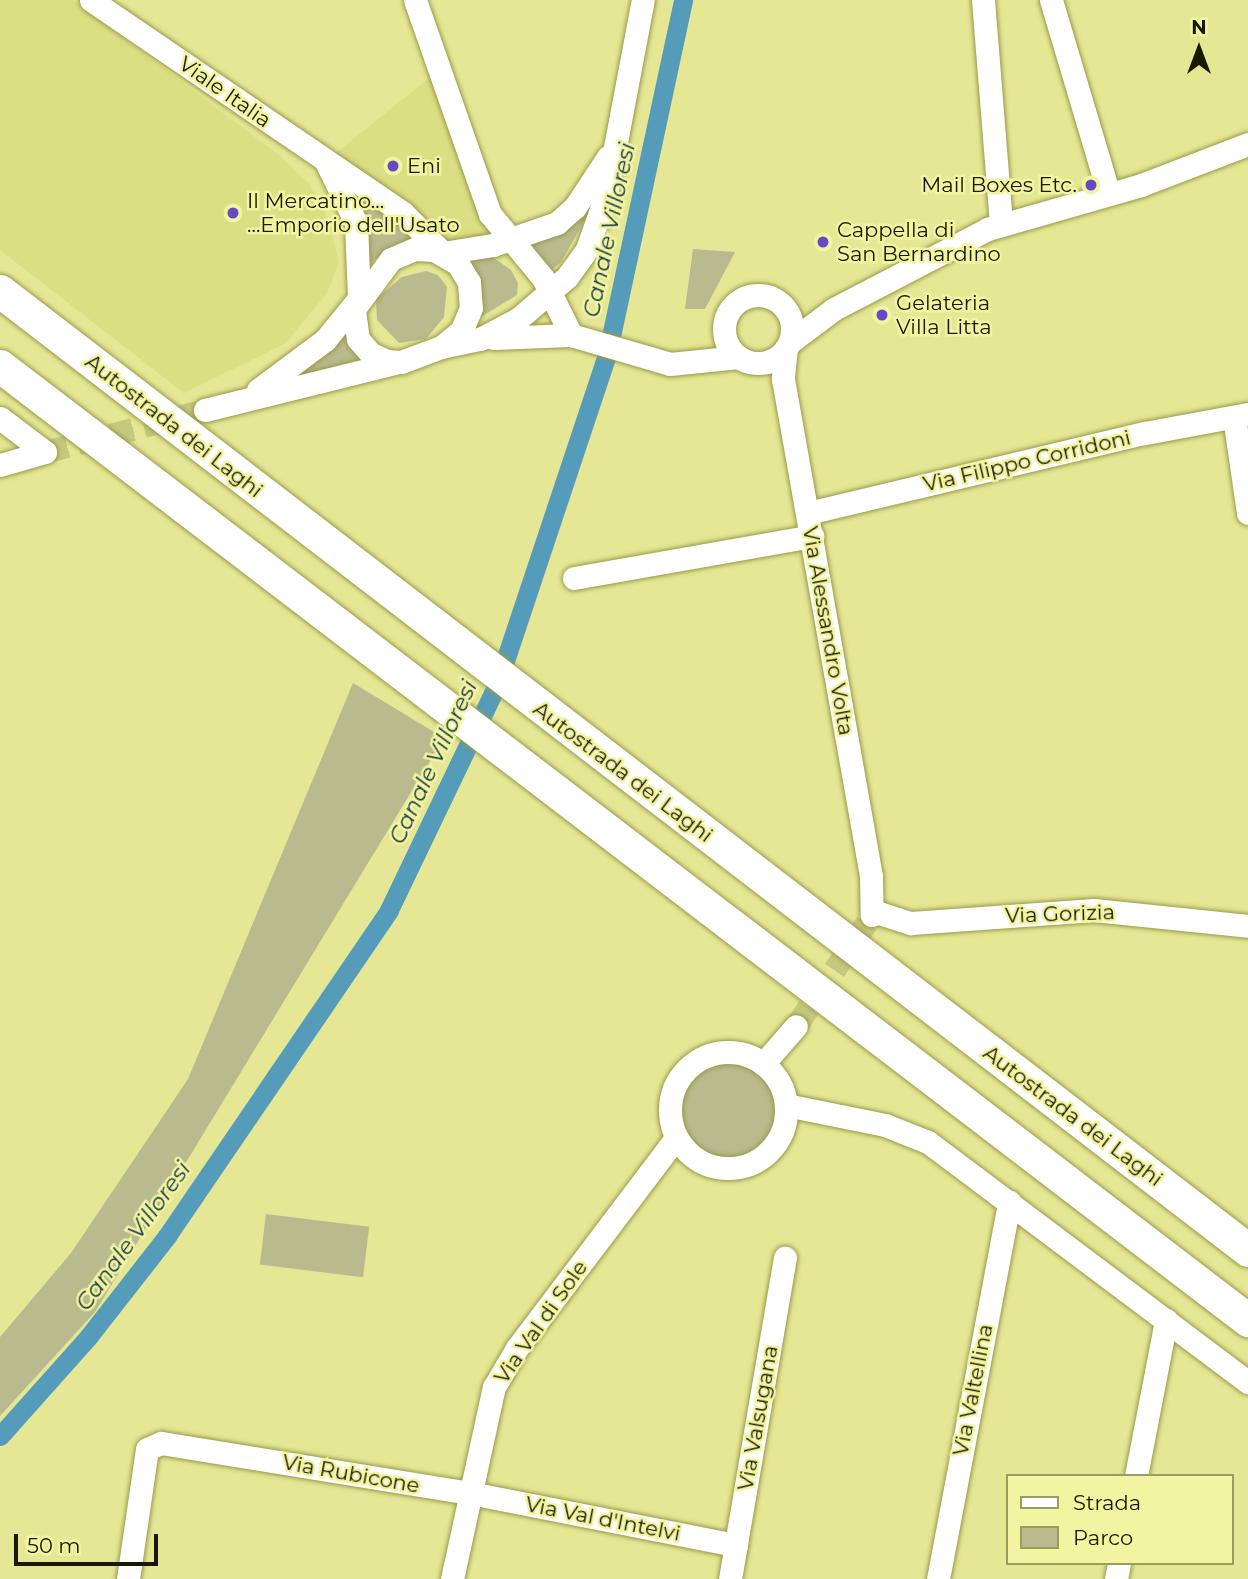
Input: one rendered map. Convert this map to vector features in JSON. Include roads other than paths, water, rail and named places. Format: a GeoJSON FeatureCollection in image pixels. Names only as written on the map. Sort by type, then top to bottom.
{"type":"FeatureCollection","features":[{"type":"Feature","properties":{"kind":"highway","name":"Autostrada dei Laghi"},"geometry":{"type":"LineString","coordinates":[[0,291],[1248,1250]]}},
{"type":"Feature","properties":{"kind":"highway"},"geometry":{"type":"LineString","coordinates":[[0,366],[359,644],[1248,1320]]}},
{"type":"Feature","properties":{"kind":"street","name":"Viale Italia"},"geometry":{"type":"LineString","coordinates":[[91,0],[418,225],[443,253]]}},
{"type":"Feature","properties":{"kind":"street","name":"Viale Italia"},"geometry":{"type":"LineString","coordinates":[[100,0],[123,20]]}},
{"type":"Feature","properties":{"kind":"street"},"geometry":{"type":"LineString","coordinates":[[415,0],[490,214],[536,268],[571,335]]}},
{"type":"Feature","properties":{"kind":"street"},"geometry":{"type":"LineString","coordinates":[[480,339],[518,319],[550,294],[587,249],[606,195],[643,0]]}},
{"type":"Feature","properties":{"kind":"street"},"geometry":{"type":"LineString","coordinates":[[983,0],[1001,224]]}},
{"type":"Feature","properties":{"kind":"street"},"geometry":{"type":"LineString","coordinates":[[1051,0],[1108,194]]}},
{"type":"Feature","properties":{"kind":"street"},"geometry":{"type":"LineString","coordinates":[[205,410],[401,362],[441,348],[480,339],[571,335],[672,363],[739,357],[762,363],[834,309],[1001,224],[1108,194],[1248,144]]}},
{"type":"Feature","properties":{"kind":"street"},"geometry":{"type":"LineString","coordinates":[[244,399],[306,356],[391,259],[403,252],[425,248],[443,253],[538,233],[568,216],[614,147]]}},
{"type":"Feature","properties":{"kind":"street","name":"Viale Italia"},"geometry":{"type":"LineString","coordinates":[[327,164],[356,223],[357,300]]}},
{"type":"Feature","properties":{"kind":"street"},"geometry":{"type":"LineString","coordinates":[[441,348],[467,320],[472,296],[464,272],[443,253]]}},
{"type":"Feature","properties":{"kind":"street"},"geometry":{"type":"LineString","coordinates":[[739,357],[724,332],[728,312],[747,296],[766,295],[783,306],[792,323],[788,345]]}},
{"type":"Feature","properties":{"kind":"street"},"geometry":{"type":"LineString","coordinates":[[357,300],[354,329],[364,347],[379,358],[401,362]]}},
{"type":"Feature","properties":{"kind":"street"},"geometry":{"type":"LineString","coordinates":[[783,306],[834,309]]}},
{"type":"Feature","properties":{"kind":"street"},"geometry":{"type":"LineString","coordinates":[[672,363],[724,332]]}},
{"type":"Feature","properties":{"kind":"street","name":"Via Alessandro Volta"},"geometry":{"type":"LineString","coordinates":[[788,345],[783,379],[871,876],[872,913]]}},
{"type":"Feature","properties":{"kind":"street"},"geometry":{"type":"LineString","coordinates":[[1241,415],[1248,513]]}},
{"type":"Feature","properties":{"kind":"street","name":"Via Filippo Corridoni"},"geometry":{"type":"LineString","coordinates":[[808,513],[1241,415]]}},
{"type":"Feature","properties":{"kind":"street"},"geometry":{"type":"LineString","coordinates":[[0,418],[45,453],[0,464]]}},
{"type":"Feature","properties":{"kind":"street"},"geometry":{"type":"LineString","coordinates":[[574,578],[812,536]]}},
{"type":"Feature","properties":{"kind":"street","name":"Via Gorizia"},"geometry":{"type":"LineString","coordinates":[[872,913],[911,923],[1094,910],[1248,926]]}},
{"type":"Feature","properties":{"kind":"street"},"geometry":{"type":"LineString","coordinates":[[763,1064],[796,1026]]}},
{"type":"Feature","properties":{"kind":"street"},"geometry":{"type":"LineString","coordinates":[[730,1052],[763,1064],[779,1082],[786,1105],[781,1135],[761,1158],[732,1169],[701,1162],[682,1145],[670,1104],[674,1087],[690,1066],[713,1054],[730,1052]]}},
{"type":"Feature","properties":{"kind":"street"},"geometry":{"type":"LineString","coordinates":[[786,1105],[885,1125],[928,1142],[1248,1382]]}},
{"type":"Feature","properties":{"kind":"street","name":"Via Val di Sole"},"geometry":{"type":"LineString","coordinates":[[470,1493],[494,1387],[517,1348],[654,1169],[682,1145]]}},
{"type":"Feature","properties":{"kind":"street","name":"Via Valtellina"},"geometry":{"type":"LineString","coordinates":[[938,1579],[1009,1202]]}},
{"type":"Feature","properties":{"kind":"street","name":"Via Valsugana"},"geometry":{"type":"LineString","coordinates":[[730,1579],[785,1258]]}},
{"type":"Feature","properties":{"kind":"street"},"geometry":{"type":"LineString","coordinates":[[1136,1474],[1166,1320]]}},
{"type":"Feature","properties":{"kind":"street","name":"Via Rubicone"},"geometry":{"type":"LineString","coordinates":[[129,1575],[147,1449],[170,1443],[470,1493]]}},
{"type":"Feature","properties":{"kind":"street"},"geometry":{"type":"LineString","coordinates":[[452,1579],[470,1493]]}},
{"type":"Feature","properties":{"kind":"street","name":"Via Val d'Intelvi"},"geometry":{"type":"LineString","coordinates":[[470,1493],[736,1545]]}},
{"type":"Feature","properties":{"kind":"waterway","name":"Canale Villoresi"},"geometry":{"type":"LineString","coordinates":[[0,1436],[89,1336],[167,1236],[389,910],[498,682],[607,355],[683,0]]}},
{"type":"Feature","properties":{"kind":"tunnel"},"geometry":{"type":"LineString","coordinates":[[45,452],[205,410]]}},
{"type":"Feature","properties":{"kind":"tunnel"},"geometry":{"type":"LineString","coordinates":[[796,1026],[872,915]]}},
{"type":"Feature","properties":{"kind":"place","name":"Eni"},"geometry":{"type":"Point","coordinates":[393,166]}},
{"type":"Feature","properties":{"kind":"place","name":"Mail Boxes Etc."},"geometry":{"type":"Point","coordinates":[1091,185]}},
{"type":"Feature","properties":{"kind":"place","name":"Il Mercatino... ...Emporio dell'Usato"},"geometry":{"type":"Point","coordinates":[233,213]}},
{"type":"Feature","properties":{"kind":"place","name":"Cappella di San Bernardino"},"geometry":{"type":"Point","coordinates":[823,242]}},
{"type":"Feature","properties":{"kind":"place","name":"Gelateria Villa Litta"},"geometry":{"type":"Point","coordinates":[882,315]}}]}
